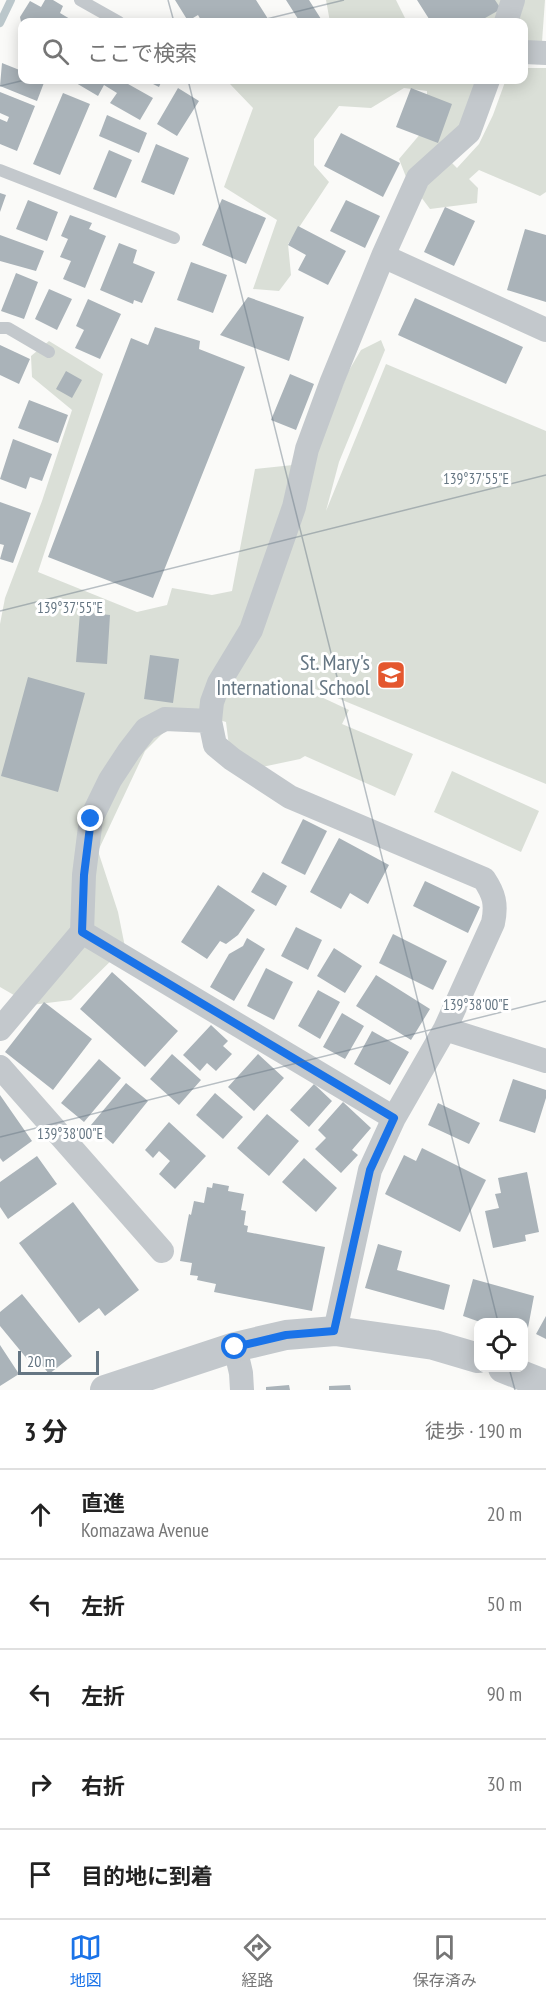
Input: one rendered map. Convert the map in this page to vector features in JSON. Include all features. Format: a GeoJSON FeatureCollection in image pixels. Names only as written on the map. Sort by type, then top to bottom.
{"type":"FeatureCollection","features":[{"type":"Feature","properties":{"kind":"street"},"geometry":{"type":"LineString","coordinates":[[507,18],[513,0]]}},
{"type":"Feature","properties":{"kind":"street"},"geometry":{"type":"LineString","coordinates":[[528,52],[546,52]]}},
{"type":"Feature","properties":{"kind":"street"},"geometry":{"type":"LineString","coordinates":[[334,1331],[370,1170],[394,1118],[445,1029],[493,923],[496,909],[493,894],[483,879],[290,797],[232,759],[215,745],[210,721],[212,702],[219,683],[251,630],[294,507],[306,449],[383,256],[418,178],[469,132],[487,84]]}},
{"type":"Feature","properties":{"kind":"street"},"geometry":{"type":"LineString","coordinates":[[383,256],[546,330]]}},
{"type":"Feature","properties":{"kind":"street"},"geometry":{"type":"LineString","coordinates":[[0,1029],[82,932],[84,875],[91,819],[110,780],[129,751],[146,729],[165,719],[210,721]]}},
{"type":"Feature","properties":{"kind":"street"},"geometry":{"type":"LineString","coordinates":[[82,932],[394,1118]]}},
{"type":"Feature","properties":{"kind":"street"},"geometry":{"type":"LineString","coordinates":[[445,1029],[546,1061]]}},
{"type":"Feature","properties":{"kind":"street"},"geometry":{"type":"LineString","coordinates":[[0,1067],[162,1251]]}},
{"type":"Feature","properties":{"kind":"street"},"geometry":{"type":"LineString","coordinates":[[105,1390],[235,1347],[286,1335],[334,1331],[434,1345],[474,1357]]}},
{"type":"Feature","properties":{"kind":"street"},"geometry":{"type":"LineString","coordinates":[[235,1347],[242,1390]]}},
{"type":"Feature","properties":{"kind":"street"},"geometry":{"type":"LineString","coordinates":[[513,1372],[546,1385]]}},
{"type":"Feature","properties":{"kind":"lane"},"geometry":{"type":"LineString","coordinates":[[80,0],[111,18]]}},
{"type":"Feature","properties":{"kind":"lane"},"geometry":{"type":"LineString","coordinates":[[0,170],[174,238]]}},
{"type":"Feature","properties":{"kind":"lane"},"geometry":{"type":"LineString","coordinates":[[0,328],[8,328],[49,352]]}},
{"type":"Feature","properties":{"kind":"shaded area"},"geometry":{"type":"Polygon","coordinates":[[[326,0],[396,0],[405,18],[329,18],[326,0]]]}},
{"type":"Feature","properties":{"kind":"shaded area"},"geometry":{"type":"Polygon","coordinates":[[[485,0],[545,0],[542,42],[528,54],[528,18],[462,18],[485,0]]]}},
{"type":"Feature","properties":{"kind":"shaded area"},"geometry":{"type":"Polygon","coordinates":[[[528,68],[546,68],[546,192],[540,196],[479,170],[469,179],[478,188],[477,203],[430,209],[406,177],[399,159],[427,126],[427,91],[404,88],[371,108],[339,106],[314,139],[314,165],[329,182],[288,244],[291,275],[279,291],[253,289],[277,220],[224,187],[253,108],[230,84],[495,84],[452,163],[457,168],[479,144],[504,84],[528,84],[528,68]]]}},
{"type":"Feature","properties":{"kind":"shaded area"},"geometry":{"type":"Polygon","coordinates":[[[381,340],[385,350],[339,462],[326,511],[386,364],[546,431],[546,784],[313,688],[302,688],[349,710],[342,724],[413,754],[395,796],[305,756],[262,767],[229,746],[226,722],[186,710],[145,751],[98,851],[118,912],[125,947],[71,1000],[31,1005],[0,987],[0,624],[5,598],[42,501],[72,410],[32,377],[31,356],[49,341],[103,374],[38,572],[137,612],[167,605],[172,588],[212,595],[232,591],[255,469],[312,463],[348,372],[361,350],[381,340]]]}},
{"type":"Feature","properties":{"kind":"shaded area"},"geometry":{"type":"Polygon","coordinates":[[[452,771],[539,811],[521,852],[434,812],[452,771]]]}},
{"type":"Feature","properties":{"kind":"building"},"geometry":{"type":"Polygon","coordinates":[[[45,0],[53,0],[63,6],[60,13],[68,18],[20,18],[30,1],[41,7],[45,0]]]}},
{"type":"Feature","properties":{"kind":"building"},"geometry":{"type":"Polygon","coordinates":[[[175,0],[256,0],[267,18],[200,18],[198,15],[186,18],[175,0]]]}},
{"type":"Feature","properties":{"kind":"building"},"geometry":{"type":"Polygon","coordinates":[[[286,0],[309,0],[320,18],[297,18],[286,0]]]}},
{"type":"Feature","properties":{"kind":"building"},"geometry":{"type":"Polygon","coordinates":[[[417,0],[495,0],[501,9],[485,18],[428,18],[417,0]]]}},
{"type":"Feature","properties":{"kind":"building"},"geometry":{"type":"Polygon","coordinates":[[[2,63],[18,69],[18,84],[43,84],[37,101],[0,86],[2,63]]]}},
{"type":"Feature","properties":{"kind":"building"},"geometry":{"type":"Polygon","coordinates":[[[78,84],[128,84],[153,98],[140,120],[110,103],[117,93],[104,85],[98,96],[78,84]]]}},
{"type":"Feature","properties":{"kind":"building"},"geometry":{"type":"Polygon","coordinates":[[[178,88],[199,101],[177,136],[157,124],[178,88]]]}},
{"type":"Feature","properties":{"kind":"building"},"geometry":{"type":"Polygon","coordinates":[[[411,88],[452,104],[438,143],[396,127],[411,88]]]}},
{"type":"Feature","properties":{"kind":"building"},"geometry":{"type":"Polygon","coordinates":[[[0,92],[35,106],[17,151],[0,144],[0,119],[7,122],[9,117],[0,113],[0,92]]]}},
{"type":"Feature","properties":{"kind":"building"},"geometry":{"type":"Polygon","coordinates":[[[63,93],[90,104],[60,175],[33,164],[63,93]]]}},
{"type":"Feature","properties":{"kind":"building"},"geometry":{"type":"Polygon","coordinates":[[[107,115],[147,133],[139,153],[99,136],[107,115]]]}},
{"type":"Feature","properties":{"kind":"building"},"geometry":{"type":"Polygon","coordinates":[[[341,133],[400,163],[383,197],[324,166],[341,133]]]}},
{"type":"Feature","properties":{"kind":"building"},"geometry":{"type":"Polygon","coordinates":[[[156,144],[189,158],[174,195],[141,182],[156,144]]]}},
{"type":"Feature","properties":{"kind":"building"},"geometry":{"type":"Polygon","coordinates":[[[109,150],[132,160],[116,198],[93,189],[109,150]]]}},
{"type":"Feature","properties":{"kind":"building"},"geometry":{"type":"Polygon","coordinates":[[[0,193],[6,195],[0,212],[0,193]]]}},
{"type":"Feature","properties":{"kind":"building"},"geometry":{"type":"Polygon","coordinates":[[[222,199],[266,218],[246,264],[202,245],[222,199]]]}},
{"type":"Feature","properties":{"kind":"building"},"geometry":{"type":"Polygon","coordinates":[[[28,200],[58,212],[47,241],[16,229],[28,200]]]}},
{"type":"Feature","properties":{"kind":"building"},"geometry":{"type":"Polygon","coordinates":[[[346,200],[380,216],[365,248],[330,231],[346,200]]]}},
{"type":"Feature","properties":{"kind":"building"},"geometry":{"type":"Polygon","coordinates":[[[445,207],[475,221],[454,266],[424,252],[445,207]]]}},
{"type":"Feature","properties":{"kind":"building"},"geometry":{"type":"Polygon","coordinates":[[[70,215],[92,223],[89,229],[106,236],[85,288],[63,279],[71,261],[60,257],[68,239],[61,236],[70,215]]]}},
{"type":"Feature","properties":{"kind":"building"},"geometry":{"type":"Polygon","coordinates":[[[298,226],[346,251],[328,285],[298,270],[306,255],[288,245],[298,226]]]}},
{"type":"Feature","properties":{"kind":"building"},"geometry":{"type":"Polygon","coordinates":[[[525,229],[546,235],[546,302],[507,290],[525,229]]]}},
{"type":"Feature","properties":{"kind":"building"},"geometry":{"type":"Polygon","coordinates":[[[0,235],[44,251],[36,271],[0,261],[0,235]]]}},
{"type":"Feature","properties":{"kind":"building"},"geometry":{"type":"Polygon","coordinates":[[[119,243],[137,250],[133,263],[155,272],[142,303],[134,300],[133,304],[100,290],[119,243]]]}},
{"type":"Feature","properties":{"kind":"building"},"geometry":{"type":"Polygon","coordinates":[[[191,262],[227,275],[213,313],[177,300],[191,262]]]}},
{"type":"Feature","properties":{"kind":"building"},"geometry":{"type":"Polygon","coordinates":[[[16,273],[38,282],[24,319],[1,311],[16,273]]]}},
{"type":"Feature","properties":{"kind":"building"},"geometry":{"type":"Polygon","coordinates":[[[49,289],[72,299],[57,330],[35,319],[49,289]]]}},
{"type":"Feature","properties":{"kind":"building"},"geometry":{"type":"Polygon","coordinates":[[[248,297],[304,317],[289,361],[220,335],[248,297]]]}},
{"type":"Feature","properties":{"kind":"building"},"geometry":{"type":"Polygon","coordinates":[[[415,298],[523,347],[506,384],[398,335],[415,298]]]}},
{"type":"Feature","properties":{"kind":"building"},"geometry":{"type":"Polygon","coordinates":[[[88,299],[121,314],[100,359],[75,348],[84,330],[76,326],[88,299]]]}},
{"type":"Feature","properties":{"kind":"building"},"geometry":{"type":"Polygon","coordinates":[[[155,327],[200,341],[199,349],[245,367],[153,598],[48,557],[131,338],[148,345],[155,327]]]}},
{"type":"Feature","properties":{"kind":"building"},"geometry":{"type":"Polygon","coordinates":[[[0,345],[30,359],[19,384],[0,375],[0,345]]]}},
{"type":"Feature","properties":{"kind":"building"},"geometry":{"type":"Polygon","coordinates":[[[66,371],[82,380],[72,398],[56,389],[66,371]]]}},
{"type":"Feature","properties":{"kind":"building"},"geometry":{"type":"Polygon","coordinates":[[[290,374],[314,384],[296,430],[271,420],[290,374]]]}},
{"type":"Feature","properties":{"kind":"building"},"geometry":{"type":"Polygon","coordinates":[[[29,400],[68,415],[58,443],[18,428],[29,400]]]}},
{"type":"Feature","properties":{"kind":"building"},"geometry":{"type":"Polygon","coordinates":[[[13,439],[52,454],[42,481],[30,477],[26,489],[0,479],[13,439]]]}},
{"type":"Feature","properties":{"kind":"building"},"geometry":{"type":"Polygon","coordinates":[[[0,502],[31,513],[13,563],[0,559],[4,545],[0,544],[0,502]]]}},
{"type":"Feature","properties":{"kind":"building"},"geometry":{"type":"Polygon","coordinates":[[[80,612],[110,615],[107,664],[76,662],[80,612]]]}},
{"type":"Feature","properties":{"kind":"building"},"geometry":{"type":"Polygon","coordinates":[[[150,655],[179,659],[173,703],[144,699],[150,655]]]}},
{"type":"Feature","properties":{"kind":"building"},"geometry":{"type":"Polygon","coordinates":[[[28,677],[85,693],[58,792],[1,776],[28,677]]]}},
{"type":"Feature","properties":{"kind":"building"},"geometry":{"type":"Polygon","coordinates":[[[303,819],[327,831],[305,875],[281,863],[303,819]]]}},
{"type":"Feature","properties":{"kind":"building"},"geometry":{"type":"Polygon","coordinates":[[[339,838],[389,865],[368,904],[350,893],[341,909],[310,892],[339,838]]]}},
{"type":"Feature","properties":{"kind":"building"},"geometry":{"type":"Polygon","coordinates":[[[263,872],[287,886],[276,906],[251,892],[263,872]]]}},
{"type":"Feature","properties":{"kind":"building"},"geometry":{"type":"Polygon","coordinates":[[[425,881],[480,907],[468,933],[413,906],[425,881]]]}},
{"type":"Feature","properties":{"kind":"building"},"geometry":{"type":"Polygon","coordinates":[[[218,885],[255,910],[238,935],[226,944],[220,941],[207,959],[181,942],[218,885]]]}},
{"type":"Feature","properties":{"kind":"building"},"geometry":{"type":"Polygon","coordinates":[[[296,927],[322,940],[308,970],[281,956],[296,927]]]}},
{"type":"Feature","properties":{"kind":"building"},"geometry":{"type":"Polygon","coordinates":[[[393,934],[447,961],[433,990],[379,963],[393,934]]]}},
{"type":"Feature","properties":{"kind":"building"},"geometry":{"type":"Polygon","coordinates":[[[247,938],[265,949],[234,1001],[210,987],[229,954],[243,946],[247,938]]]}},
{"type":"Feature","properties":{"kind":"building"},"geometry":{"type":"Polygon","coordinates":[[[334,948],[362,966],[345,993],[317,976],[334,948]]]}},
{"type":"Feature","properties":{"kind":"building"},"geometry":{"type":"Polygon","coordinates":[[[266,968],[293,982],[274,1020],[247,1006],[266,968]]]}},
{"type":"Feature","properties":{"kind":"building"},"geometry":{"type":"Polygon","coordinates":[[[112,972],[178,1031],[145,1067],[80,1009],[112,972]]]}},
{"type":"Feature","properties":{"kind":"building"},"geometry":{"type":"Polygon","coordinates":[[[376,975],[430,1009],[411,1040],[356,1006],[376,975]]]}},
{"type":"Feature","properties":{"kind":"building"},"geometry":{"type":"Polygon","coordinates":[[[318,990],[340,1002],[320,1039],[298,1026],[318,990]]]}},
{"type":"Feature","properties":{"kind":"building"},"geometry":{"type":"Polygon","coordinates":[[[44,1002],[92,1039],[53,1090],[5,1052],[44,1002]]]}},
{"type":"Feature","properties":{"kind":"building"},"geometry":{"type":"Polygon","coordinates":[[[342,1013],[364,1026],[345,1059],[323,1047],[342,1013]]]}},
{"type":"Feature","properties":{"kind":"building"},"geometry":{"type":"Polygon","coordinates":[[[211,1025],[228,1041],[223,1046],[232,1054],[216,1071],[207,1063],[200,1071],[183,1055],[211,1025]]]}},
{"type":"Feature","properties":{"kind":"building"},"geometry":{"type":"Polygon","coordinates":[[[372,1031],[409,1052],[390,1085],[354,1064],[372,1031]]]}},
{"type":"Feature","properties":{"kind":"building"},"geometry":{"type":"Polygon","coordinates":[[[172,1054],[201,1080],[179,1105],[150,1079],[172,1054]]]}},
{"type":"Feature","properties":{"kind":"building"},"geometry":{"type":"Polygon","coordinates":[[[258,1054],[284,1078],[254,1111],[228,1087],[258,1054]]]}},
{"type":"Feature","properties":{"kind":"building"},"geometry":{"type":"Polygon","coordinates":[[[99,1059],[121,1078],[84,1122],[61,1103],[99,1059]]]}},
{"type":"Feature","properties":{"kind":"building"},"geometry":{"type":"Polygon","coordinates":[[[513,1079],[546,1090],[546,1098],[535,1133],[499,1121],[513,1079]]]}},
{"type":"Feature","properties":{"kind":"building"},"geometry":{"type":"Polygon","coordinates":[[[126,1083],[148,1101],[113,1144],[91,1125],[126,1083]]]}},
{"type":"Feature","properties":{"kind":"building"},"geometry":{"type":"Polygon","coordinates":[[[314,1084],[332,1101],[309,1127],[290,1110],[314,1084]]]}},
{"type":"Feature","properties":{"kind":"building"},"geometry":{"type":"Polygon","coordinates":[[[215,1093],[243,1117],[223,1139],[196,1115],[215,1093]]]}},
{"type":"Feature","properties":{"kind":"building"},"geometry":{"type":"Polygon","coordinates":[[[0,1095],[32,1141],[3,1162],[0,1158],[0,1095]]]}},
{"type":"Feature","properties":{"kind":"building"},"geometry":{"type":"Polygon","coordinates":[[[343,1102],[371,1128],[352,1150],[358,1155],[341,1173],[315,1149],[326,1138],[318,1130],[343,1102]]]}},
{"type":"Feature","properties":{"kind":"building"},"geometry":{"type":"Polygon","coordinates":[[[438,1103],[480,1123],[469,1144],[428,1125],[438,1103]]]}},
{"type":"Feature","properties":{"kind":"building"},"geometry":{"type":"Polygon","coordinates":[[[267,1114],[299,1141],[269,1176],[237,1148],[267,1114]]]}},
{"type":"Feature","properties":{"kind":"building"},"geometry":{"type":"Polygon","coordinates":[[[169,1122],[206,1156],[175,1189],[159,1174],[170,1161],[159,1151],[153,1158],[145,1150],[169,1122]]]}},
{"type":"Feature","properties":{"kind":"building"},"geometry":{"type":"Polygon","coordinates":[[[422,1148],[486,1180],[460,1232],[385,1194],[404,1155],[416,1161],[422,1148]]]}},
{"type":"Feature","properties":{"kind":"building"},"geometry":{"type":"Polygon","coordinates":[[[37,1156],[57,1184],[8,1219],[0,1207],[0,1182],[37,1156]]]}},
{"type":"Feature","properties":{"kind":"building"},"geometry":{"type":"Polygon","coordinates":[[[304,1158],[337,1188],[316,1212],[282,1182],[304,1158]]]}},
{"type":"Feature","properties":{"kind":"building"},"geometry":{"type":"Polygon","coordinates":[[[527,1172],[539,1232],[525,1235],[526,1241],[493,1248],[485,1211],[499,1208],[495,1194],[501,1193],[498,1178],[527,1172]]]}},
{"type":"Feature","properties":{"kind":"building"},"geometry":{"type":"Polygon","coordinates":[[[213,1183],[229,1186],[228,1191],[244,1194],[241,1210],[246,1211],[244,1225],[248,1226],[247,1232],[325,1247],[312,1311],[214,1292],[216,1284],[197,1280],[198,1276],[190,1275],[192,1263],[180,1261],[189,1214],[191,1215],[194,1201],[204,1203],[207,1187],[212,1188],[213,1183]]]}},
{"type":"Feature","properties":{"kind":"building"},"geometry":{"type":"Polygon","coordinates":[[[73,1202],[139,1290],[105,1316],[99,1308],[79,1323],[19,1243],[73,1202]]]}},
{"type":"Feature","properties":{"kind":"building"},"geometry":{"type":"Polygon","coordinates":[[[378,1244],[402,1251],[397,1270],[450,1285],[444,1310],[365,1288],[378,1244]]]}},
{"type":"Feature","properties":{"kind":"building"},"geometry":{"type":"Polygon","coordinates":[[[473,1279],[534,1296],[528,1328],[528,1318],[474,1318],[474,1320],[463,1316],[473,1279]]]}},
{"type":"Feature","properties":{"kind":"building"},"geometry":{"type":"Polygon","coordinates":[[[22,1294],[72,1356],[49,1374],[34,1355],[28,1360],[0,1326],[0,1312],[22,1294]]]}},
{"type":"Feature","properties":{"kind":"building"},"geometry":{"type":"Polygon","coordinates":[[[546,1316],[546,1339],[536,1334],[546,1316]]]}},
{"type":"Feature","properties":{"kind":"building"},"geometry":{"type":"Polygon","coordinates":[[[0,1345],[19,1374],[0,1386],[0,1345]]]}},
{"type":"Feature","properties":{"kind":"building"},"geometry":{"type":"Polygon","coordinates":[[[289,1385],[290,1390],[266,1390],[266,1387],[289,1385]]]}},
{"type":"Feature","properties":{"kind":"building"},"geometry":{"type":"Polygon","coordinates":[[[350,1385],[351,1390],[329,1390],[329,1386],[350,1385]]]}},
{"type":"Feature","properties":{"kind":"waterway"},"geometry":{"type":"LineString","coordinates":[[0,23],[11,0]]}},
{"type":"Feature","properties":{"kind":"place","name":"St. Mary's International School"},"geometry":{"type":"Point","coordinates":[391,675]}},
{"type":"Feature","properties":{"kind":"route"},"geometry":{"type":"LineString","coordinates":[[91,819],[84,875],[82,932],[394,1118],[370,1170],[334,1331],[286,1335],[235,1347]]}}]}
